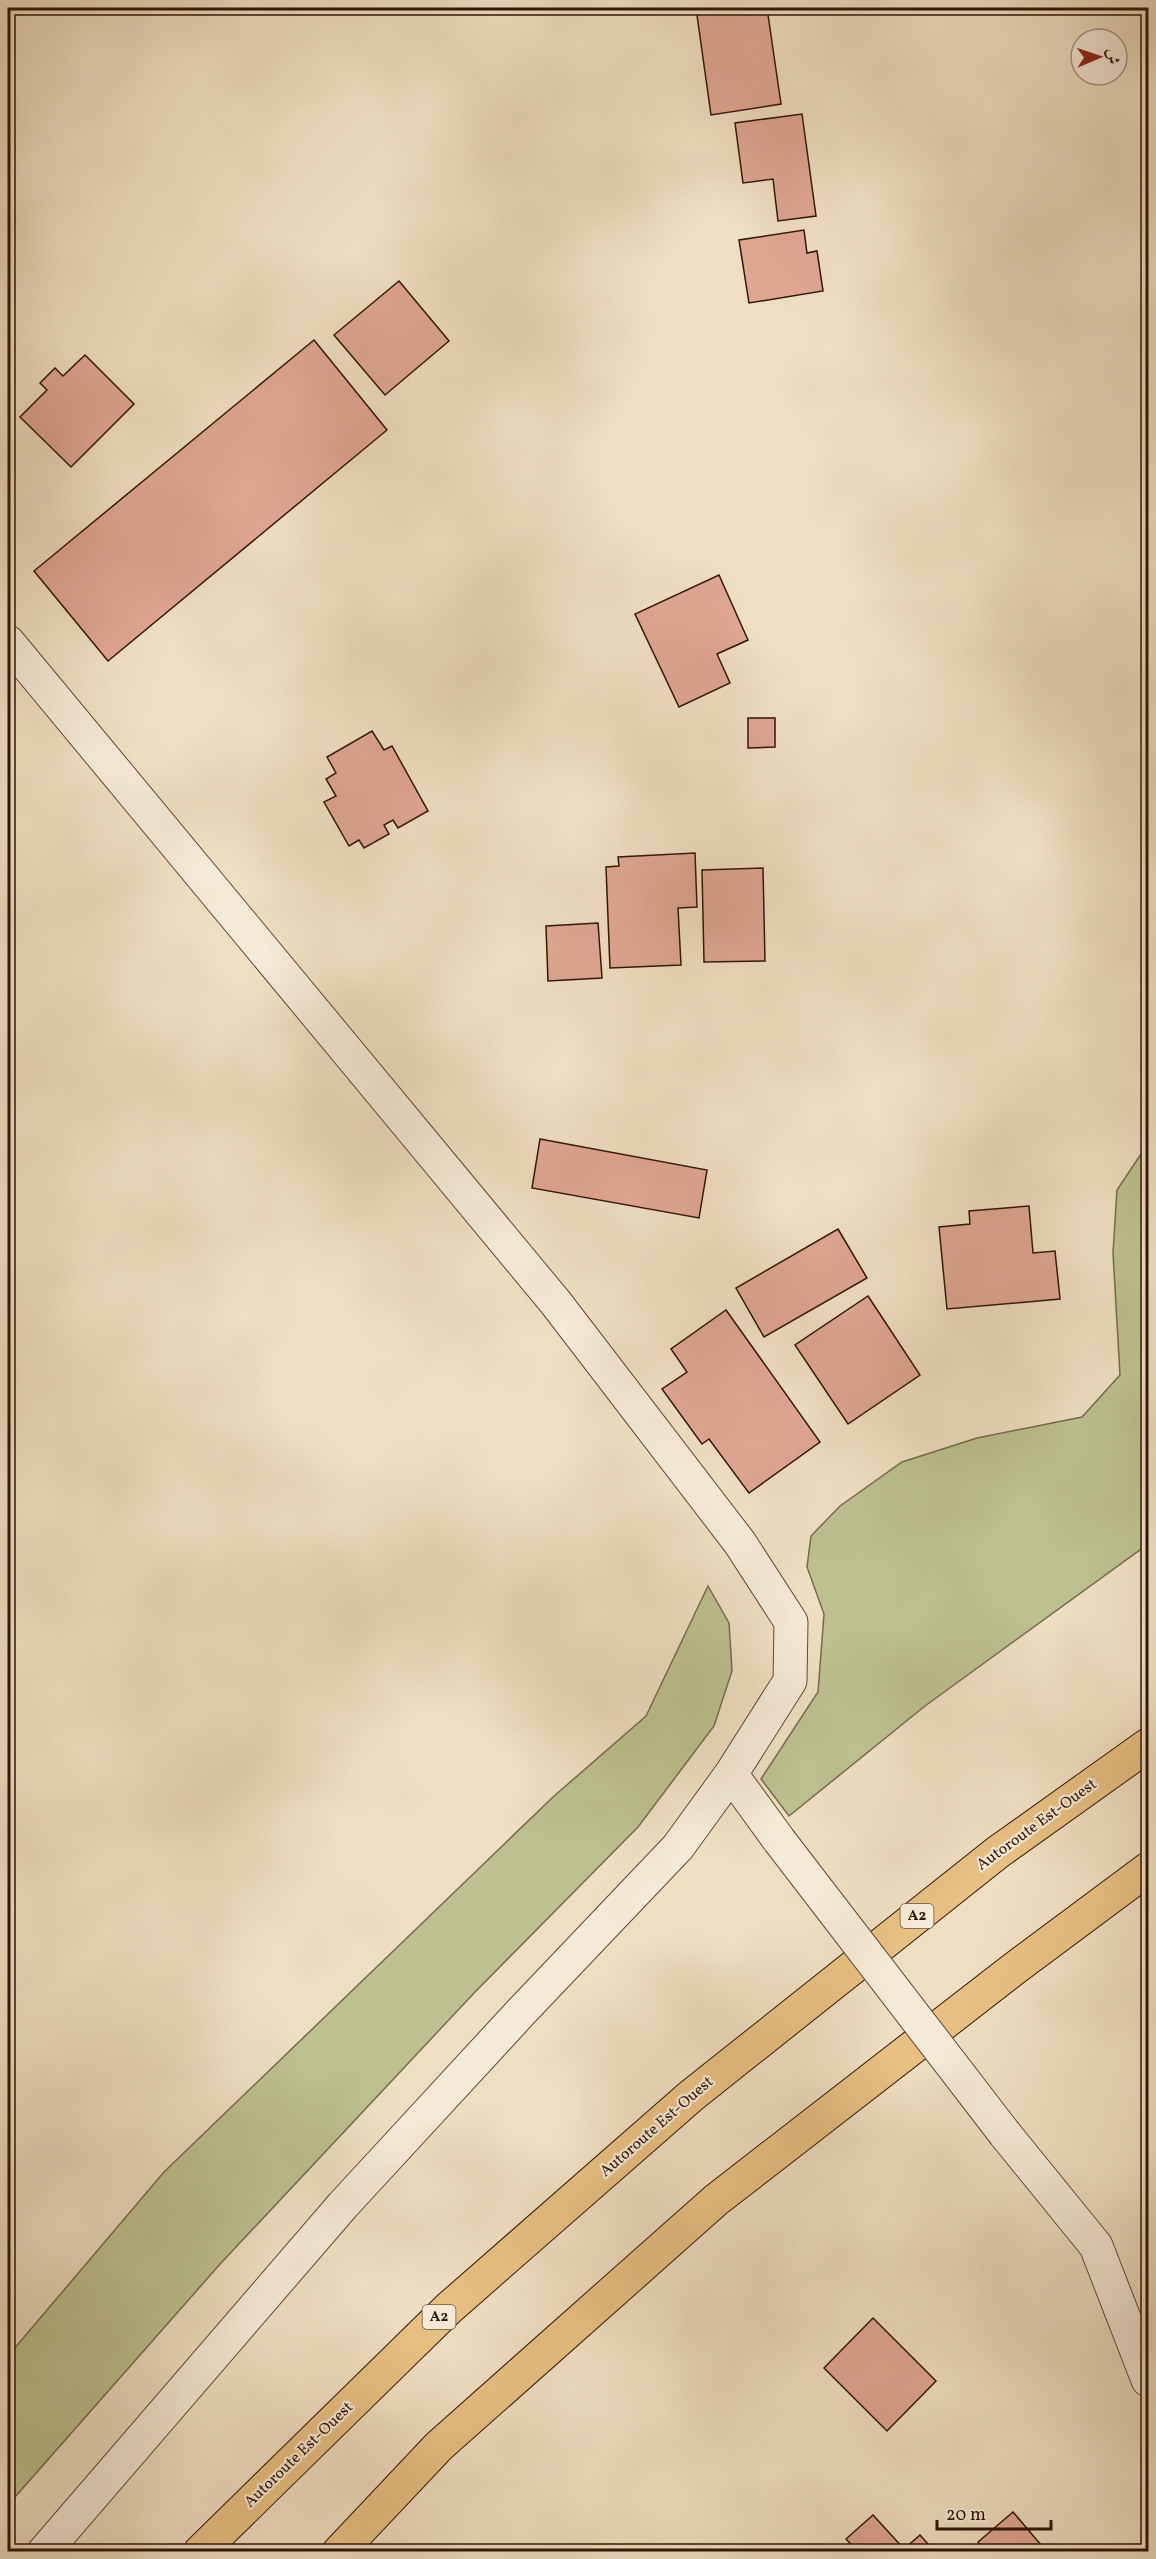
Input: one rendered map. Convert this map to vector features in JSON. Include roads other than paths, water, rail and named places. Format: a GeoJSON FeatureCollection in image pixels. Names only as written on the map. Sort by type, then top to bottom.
{"type":"FeatureCollection","features":[{"type":"Feature","properties":{"kind":"highway","name":"Autoroute Est-Ouest"},"geometry":{"type":"LineString","coordinates":[[200,2552],[449,2308],[691,2096],[998,1852],[1149,1744]]}},
{"type":"Feature","properties":{"kind":"highway"},"geometry":{"type":"LineString","coordinates":[[339,2552],[438,2446],[716,2200],[1006,1975],[1149,1869]]}},
{"type":"Feature","properties":{"kind":"street"},"geometry":{"type":"LineString","coordinates":[[8,642],[556,1303],[740,1543],[792,1622],[790,1681],[731,1774],[678,1846],[343,2205],[44,2552]]}},
{"type":"Feature","properties":{"kind":"street"},"geometry":{"type":"LineString","coordinates":[[731,1774],[1005,2134],[1096,2246],[1149,2380]]}}]}
